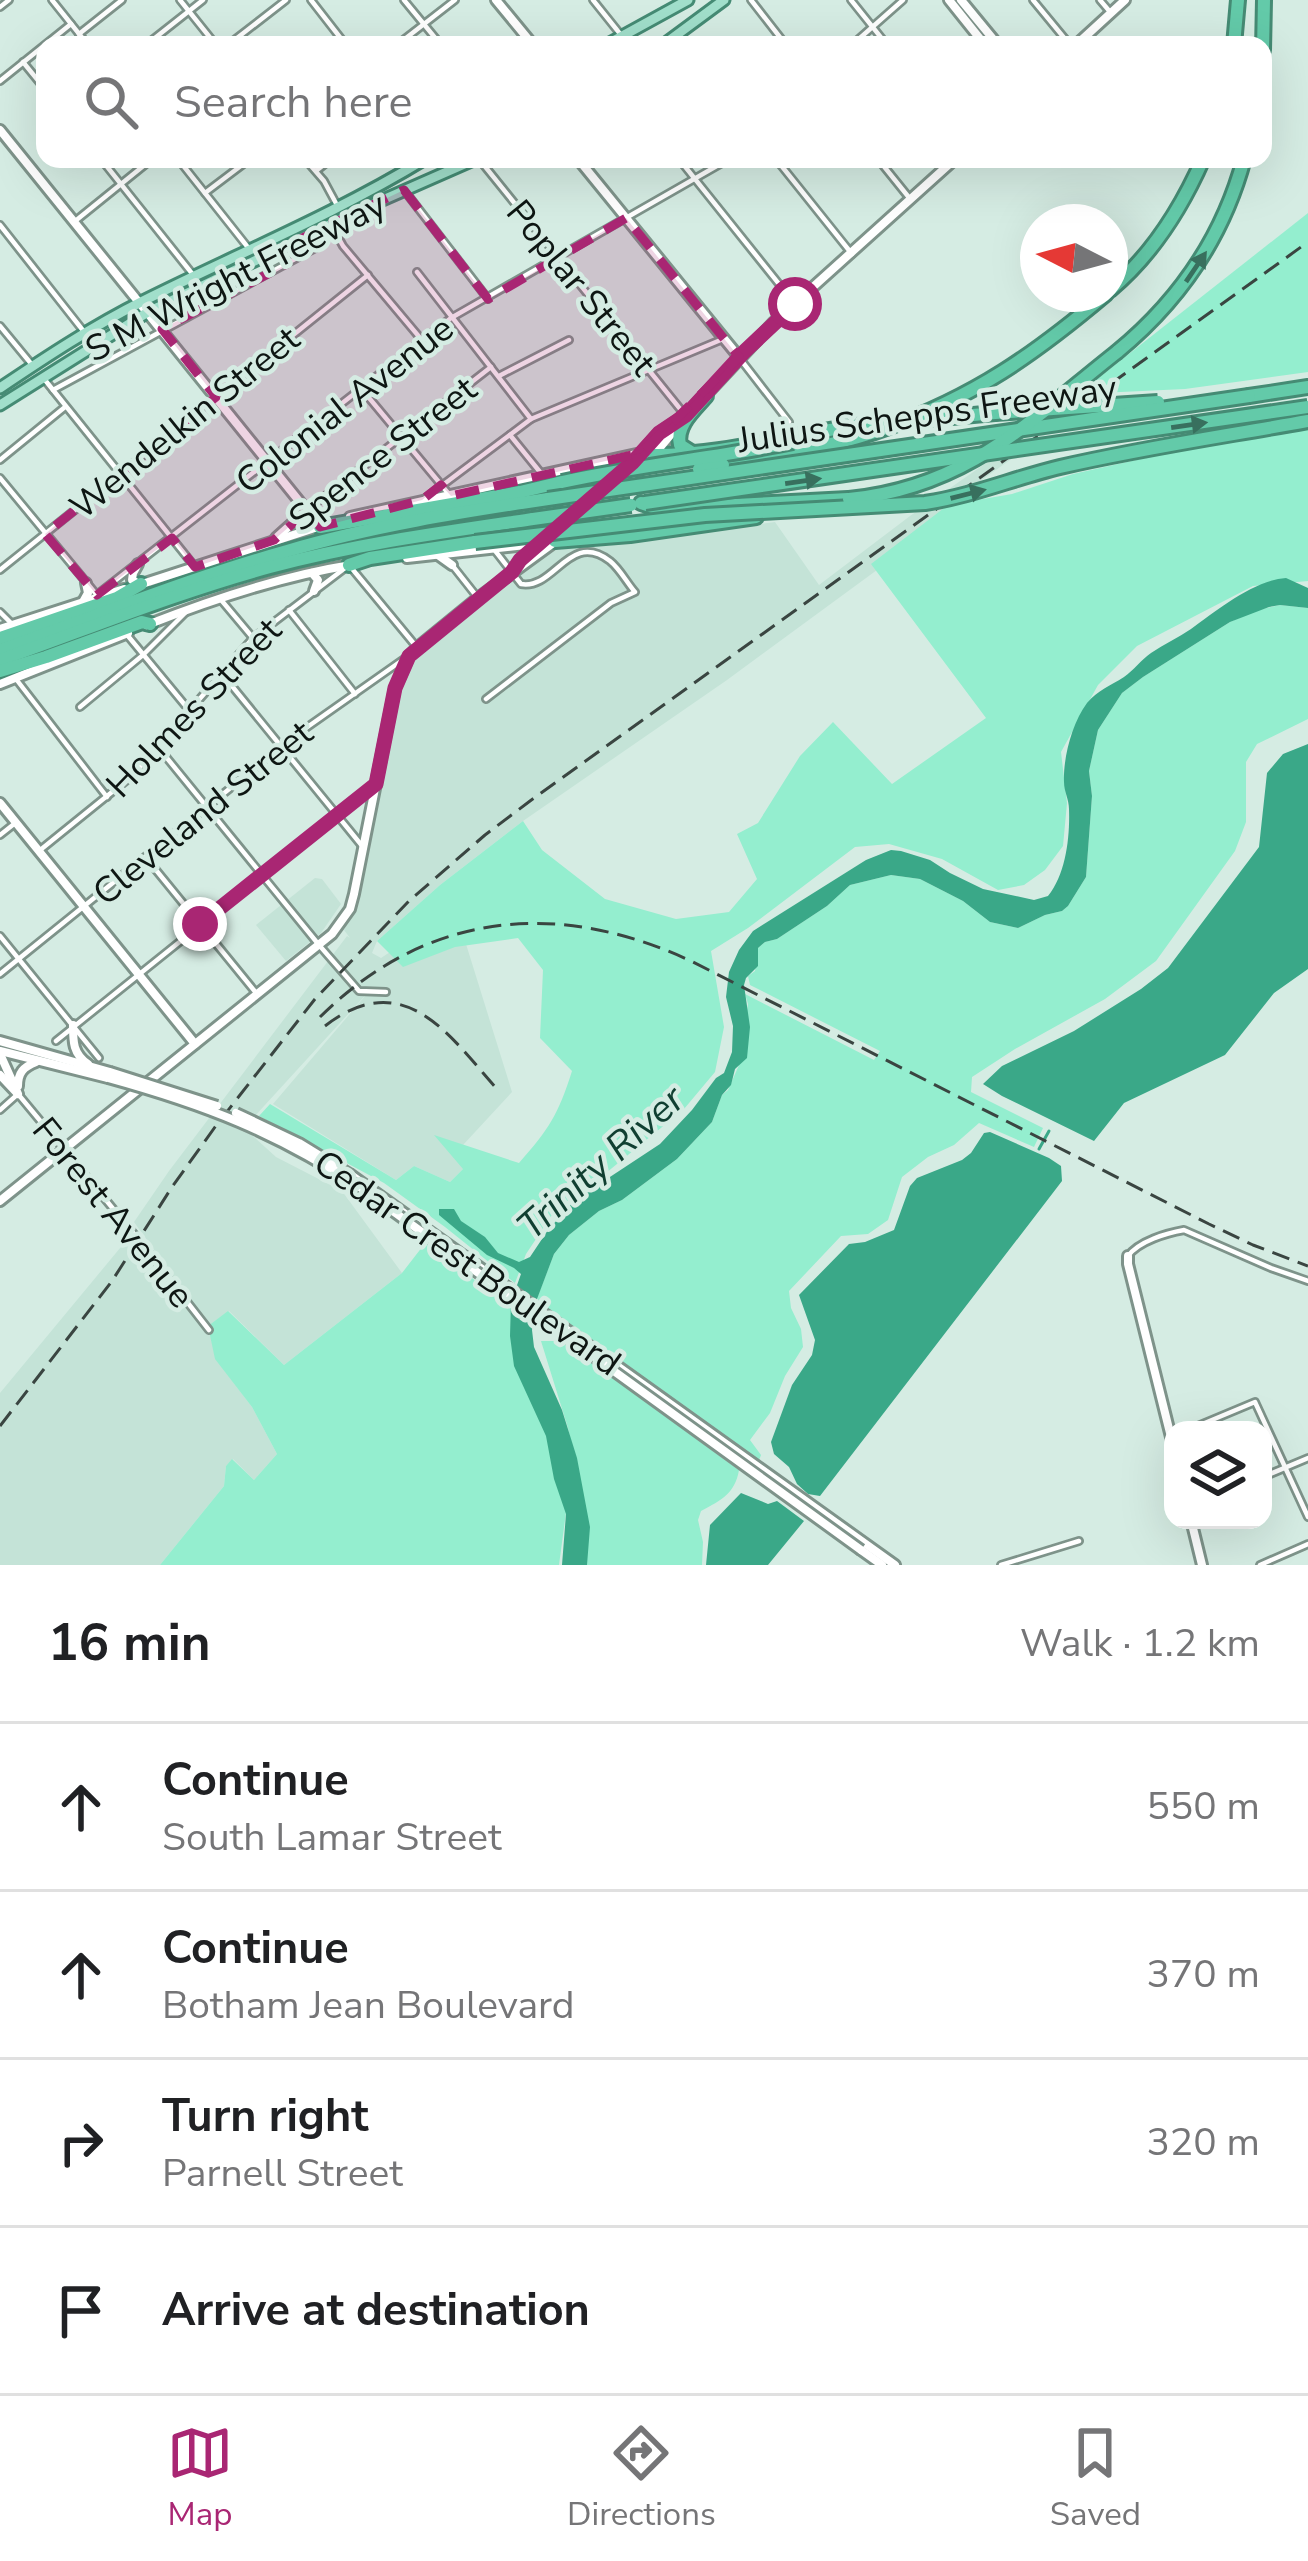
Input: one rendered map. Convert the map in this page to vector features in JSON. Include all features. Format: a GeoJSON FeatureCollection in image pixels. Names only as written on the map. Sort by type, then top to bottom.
{"type":"FeatureCollection","features":[{"type":"Feature","properties":{"kind":"highway"},"geometry":{"type":"LineString","coordinates":[[1235,36],[1238,0]]}},
{"type":"Feature","properties":{"kind":"highway"},"geometry":{"type":"LineString","coordinates":[[1263,36],[1264,0]]}},
{"type":"Feature","properties":{"kind":"highway"},"geometry":{"type":"LineString","coordinates":[[1128,272],[1182,202],[1199,168]]}},
{"type":"Feature","properties":{"kind":"highway"},"geometry":{"type":"LineString","coordinates":[[646,502],[659,509],[858,498],[917,485],[978,460],[1162,311],[1212,241],[1241,168]]}},
{"type":"Feature","properties":{"kind":"highway"},"geometry":{"type":"LineString","coordinates":[[610,490],[656,476],[877,431],[940,405],[1028,357],[1083,312]]}},
{"type":"Feature","properties":{"kind":"highway","name":"Julius Schepps Freeway"},"geometry":{"type":"LineString","coordinates":[[0,650],[223,571],[304,546],[424,519],[1308,387]]}},
{"type":"Feature","properties":{"kind":"highway"},"geometry":{"type":"LineString","coordinates":[[692,453],[680,446],[679,433],[706,396]]}},
{"type":"Feature","properties":{"kind":"highway"},"geometry":{"type":"LineString","coordinates":[[647,454],[692,453],[790,428],[1249,396]]}},
{"type":"Feature","properties":{"kind":"highway","name":"Julius Schepps Freeway"},"geometry":{"type":"LineString","coordinates":[[0,660],[201,588],[386,541],[1308,407]]}},
{"type":"Feature","properties":{"kind":"highway"},"geometry":{"type":"LineString","coordinates":[[349,565],[475,542],[682,517],[958,498],[1065,466],[1308,421]]}},
{"type":"Feature","properties":{"kind":"highway"},"geometry":{"type":"LineString","coordinates":[[320,527],[890,423]]}},
{"type":"Feature","properties":{"kind":"highway"},"geometry":{"type":"LineString","coordinates":[[555,542],[810,508]]}},
{"type":"Feature","properties":{"kind":"highway"},"geometry":{"type":"LineString","coordinates":[[0,632],[117,598],[141,584]]}},
{"type":"Feature","properties":{"kind":"highway"},"geometry":{"type":"LineString","coordinates":[[0,671],[142,622],[155,622]]}},
{"type":"Feature","properties":{"kind":"main road"},"geometry":{"type":"LineString","coordinates":[[496,0],[526,36]]}},
{"type":"Feature","properties":{"kind":"main road"},"geometry":{"type":"LineString","coordinates":[[621,35],[688,0]]}},
{"type":"Feature","properties":{"kind":"main road"},"geometry":{"type":"LineString","coordinates":[[682,36],[724,0]]}},
{"type":"Feature","properties":{"kind":"main road"},"geometry":{"type":"LineString","coordinates":[[949,0],[986,36]]}},
{"type":"Feature","properties":{"kind":"main road"},"geometry":{"type":"LineString","coordinates":[[961,0],[982,36]]}},
{"type":"Feature","properties":{"kind":"main road"},"geometry":{"type":"LineString","coordinates":[[1084,36],[1125,0]]}},
{"type":"Feature","properties":{"kind":"main road"},"geometry":{"type":"LineString","coordinates":[[0,130],[320,527]]}},
{"type":"Feature","properties":{"kind":"main road","name":"S M Wright Freeway"},"geometry":{"type":"LineString","coordinates":[[0,388],[140,303],[409,168]]}},
{"type":"Feature","properties":{"kind":"main road","name":"S M Wright Freeway"},"geometry":{"type":"LineString","coordinates":[[0,405],[148,312],[456,168]]}},
{"type":"Feature","properties":{"kind":"main road"},"geometry":{"type":"LineString","coordinates":[[585,168],[739,357]]}},
{"type":"Feature","properties":{"kind":"main road"},"geometry":{"type":"LineString","coordinates":[[0,1201],[332,934],[350,909],[395,688],[409,656],[633,478],[647,454],[739,357],[945,168]]}},
{"type":"Feature","properties":{"kind":"main road"},"geometry":{"type":"LineString","coordinates":[[0,632],[360,513],[647,454]]}},
{"type":"Feature","properties":{"kind":"main road"},"geometry":{"type":"LineString","coordinates":[[628,460],[633,478]]}},
{"type":"Feature","properties":{"kind":"main road"},"geometry":{"type":"LineString","coordinates":[[512,572],[628,460]]}},
{"type":"Feature","properties":{"kind":"main road"},"geometry":{"type":"LineString","coordinates":[[524,545],[596,484],[600,475],[593,464]]}},
{"type":"Feature","properties":{"kind":"main road","name":"Spence Street"},"geometry":{"type":"LineString","coordinates":[[274,540],[307,512]]}},
{"type":"Feature","properties":{"kind":"main road"},"geometry":{"type":"LineString","coordinates":[[0,684],[192,606],[311,573],[555,542]]}},
{"type":"Feature","properties":{"kind":"main road"},"geometry":{"type":"LineString","coordinates":[[452,554],[452,565]]}},
{"type":"Feature","properties":{"kind":"main road"},"geometry":{"type":"LineString","coordinates":[[436,555],[452,565]]}},
{"type":"Feature","properties":{"kind":"main road"},"geometry":{"type":"LineString","coordinates":[[139,564],[132,580],[141,584]]}},
{"type":"Feature","properties":{"kind":"main road"},"geometry":{"type":"LineString","coordinates":[[311,573],[318,580],[314,591]]}},
{"type":"Feature","properties":{"kind":"main road"},"geometry":{"type":"LineString","coordinates":[[82,602],[88,593],[86,583]]}},
{"type":"Feature","properties":{"kind":"main road"},"geometry":{"type":"LineString","coordinates":[[0,612],[0,632]]}},
{"type":"Feature","properties":{"kind":"main road"},"geometry":{"type":"LineString","coordinates":[[155,622],[168,625],[166,634]]}},
{"type":"Feature","properties":{"kind":"main road"},"geometry":{"type":"LineString","coordinates":[[0,803],[195,1044]]}},
{"type":"Feature","properties":{"kind":"main road"},"geometry":{"type":"LineString","coordinates":[[73,1025],[77,1053],[97,1063]]}},
{"type":"Feature","properties":{"kind":"main road","name":"Cedar Crest Boulevard"},"geometry":{"type":"LineString","coordinates":[[0,1049],[11,1046],[97,1063],[109,1075]]}},
{"type":"Feature","properties":{"kind":"main road"},"geometry":{"type":"LineString","coordinates":[[0,1049],[18,1094]]}},
{"type":"Feature","properties":{"kind":"main road","name":"Cedar Crest Boulevard"},"geometry":{"type":"LineString","coordinates":[[0,1049],[109,1075],[227,1115],[316,1159],[863,1547],[895,1565]]}},
{"type":"Feature","properties":{"kind":"main road"},"geometry":{"type":"LineString","coordinates":[[18,1094],[20,1073],[38,1061]]}},
{"type":"Feature","properties":{"kind":"main road"},"geometry":{"type":"LineString","coordinates":[[0,1076],[18,1094]]}},
{"type":"Feature","properties":{"kind":"main road"},"geometry":{"type":"LineString","coordinates":[[1128,1256],[1167,1421]]}},
{"type":"Feature","properties":{"kind":"main road"},"geometry":{"type":"LineString","coordinates":[[1193,1529],[1202,1565]]}},
{"type":"Feature","properties":{"kind":"main road","name":"Cedar Crest Boulevard"},"geometry":{"type":"LineString","coordinates":[[863,1547],[882,1565]]}},
{"type":"Feature","properties":{"kind":"street"},"geometry":{"type":"LineString","coordinates":[[0,8],[9,0]]}},
{"type":"Feature","properties":{"kind":"street"},"geometry":{"type":"LineString","coordinates":[[52,0],[80,34],[122,0]]}},
{"type":"Feature","properties":{"kind":"street"},"geometry":{"type":"LineString","coordinates":[[180,0],[209,36]]}},
{"type":"Feature","properties":{"kind":"street"},"geometry":{"type":"LineString","coordinates":[[157,36],[203,0]]}},
{"type":"Feature","properties":{"kind":"street"},"geometry":{"type":"LineString","coordinates":[[240,36],[286,0]]}},
{"type":"Feature","properties":{"kind":"street"},"geometry":{"type":"LineString","coordinates":[[311,0],[339,36]]}},
{"type":"Feature","properties":{"kind":"street"},"geometry":{"type":"LineString","coordinates":[[404,0],[433,36]]}},
{"type":"Feature","properties":{"kind":"street"},"geometry":{"type":"LineString","coordinates":[[409,36],[455,0]]}},
{"type":"Feature","properties":{"kind":"street"},"geometry":{"type":"LineString","coordinates":[[593,0],[621,35]]}},
{"type":"Feature","properties":{"kind":"street"},"geometry":{"type":"LineString","coordinates":[[751,0],[779,36]]}},
{"type":"Feature","properties":{"kind":"street"},"geometry":{"type":"LineString","coordinates":[[851,0],[880,36]]}},
{"type":"Feature","properties":{"kind":"street"},"geometry":{"type":"LineString","coordinates":[[862,36],[903,0]]}},
{"type":"Feature","properties":{"kind":"street"},"geometry":{"type":"LineString","coordinates":[[1033,0],[1065,36]]}},
{"type":"Feature","properties":{"kind":"street"},"geometry":{"type":"LineString","coordinates":[[1100,0],[1111,13]]}},
{"type":"Feature","properties":{"kind":"street"},"geometry":{"type":"LineString","coordinates":[[56,36],[71,24]]}},
{"type":"Feature","properties":{"kind":"street"},"geometry":{"type":"LineString","coordinates":[[0,81],[36,52]]}},
{"type":"Feature","properties":{"kind":"street"},"geometry":{"type":"LineString","coordinates":[[23,62],[36,78]]}},
{"type":"Feature","properties":{"kind":"street"},"geometry":{"type":"LineString","coordinates":[[108,168],[194,276]]}},
{"type":"Feature","properties":{"kind":"street"},"geometry":{"type":"LineString","coordinates":[[74,221],[140,168]]}},
{"type":"Feature","properties":{"kind":"street"},"geometry":{"type":"LineString","coordinates":[[185,168],[250,250]]}},
{"type":"Feature","properties":{"kind":"street"},"geometry":{"type":"LineString","coordinates":[[206,194],[239,168]]}},
{"type":"Feature","properties":{"kind":"street"},"geometry":{"type":"LineString","coordinates":[[313,168],[338,207]]}},
{"type":"Feature","properties":{"kind":"street"},"geometry":{"type":"LineString","coordinates":[[316,171],[320,168]]}},
{"type":"Feature","properties":{"kind":"street","name":"Poplar Street"},"geometry":{"type":"LineString","coordinates":[[484,168],[686,415]]}},
{"type":"Feature","properties":{"kind":"street"},"geometry":{"type":"LineString","coordinates":[[686,168],[795,304]]}},
{"type":"Feature","properties":{"kind":"street","name":"Colonial Avenue"},"geometry":{"type":"LineString","coordinates":[[98,596],[452,318],[714,168]]}},
{"type":"Feature","properties":{"kind":"street"},"geometry":{"type":"LineString","coordinates":[[783,168],[852,254]]}},
{"type":"Feature","properties":{"kind":"street"},"geometry":{"type":"LineString","coordinates":[[885,168],[911,200]]}},
{"type":"Feature","properties":{"kind":"street"},"geometry":{"type":"LineString","coordinates":[[404,190],[488,299]]}},
{"type":"Feature","properties":{"kind":"street"},"geometry":{"type":"LineString","coordinates":[[331,224],[343,246],[422,339]]}},
{"type":"Feature","properties":{"kind":"street"},"geometry":{"type":"LineString","coordinates":[[0,225],[85,333]]}},
{"type":"Feature","properties":{"kind":"street"},"geometry":{"type":"LineString","coordinates":[[53,390],[319,246]]}},
{"type":"Feature","properties":{"kind":"street"},"geometry":{"type":"LineString","coordinates":[[279,249],[287,264]]}},
{"type":"Feature","properties":{"kind":"street"},"geometry":{"type":"LineString","coordinates":[[416,272],[531,418]]}},
{"type":"Feature","properties":{"kind":"street","name":"Wendelkin Street"},"geometry":{"type":"LineString","coordinates":[[0,570],[368,274]]}},
{"type":"Feature","properties":{"kind":"street"},"geometry":{"type":"LineString","coordinates":[[0,326],[32,366]]}},
{"type":"Feature","properties":{"kind":"street"},"geometry":{"type":"LineString","coordinates":[[422,500],[531,418],[723,339]]}},
{"type":"Feature","properties":{"kind":"street","name":"Spence Street"},"geometry":{"type":"LineString","coordinates":[[499,376],[569,340]]}},
{"type":"Feature","properties":{"kind":"street"},"geometry":{"type":"LineString","coordinates":[[739,357],[790,428]]}},
{"type":"Feature","properties":{"kind":"street","name":"Spence Street"},"geometry":{"type":"LineString","coordinates":[[307,512],[491,367]]}},
{"type":"Feature","properties":{"kind":"street"},"geometry":{"type":"LineString","coordinates":[[43,377],[195,567]]}},
{"type":"Feature","properties":{"kind":"street"},"geometry":{"type":"LineString","coordinates":[[360,387],[451,496]]}},
{"type":"Feature","properties":{"kind":"street"},"geometry":{"type":"LineString","coordinates":[[0,460],[65,407]]}},
{"type":"Feature","properties":{"kind":"street"},"geometry":{"type":"LineString","coordinates":[[509,435],[543,476]]}},
{"type":"Feature","properties":{"kind":"street"},"geometry":{"type":"LineString","coordinates":[[0,478],[98,596]]}},
{"type":"Feature","properties":{"kind":"street"},"geometry":{"type":"LineString","coordinates":[[486,699],[611,603],[635,592],[611,562],[594,554],[567,558],[531,586],[521,584],[493,548]]}},
{"type":"Feature","properties":{"kind":"street"},"geometry":{"type":"LineString","coordinates":[[349,565],[418,647]]}},
{"type":"Feature","properties":{"kind":"street","name":"Holmes Street"},"geometry":{"type":"LineString","coordinates":[[39,851],[133,775],[253,638],[349,565]]}},
{"type":"Feature","properties":{"kind":"street"},"geometry":{"type":"LineString","coordinates":[[452,565],[478,598]]}},
{"type":"Feature","properties":{"kind":"street"},"geometry":{"type":"LineString","coordinates":[[220,598],[253,638]]}},
{"type":"Feature","properties":{"kind":"street"},"geometry":{"type":"LineString","coordinates":[[80,707],[192,606]]}},
{"type":"Feature","properties":{"kind":"street"},"geometry":{"type":"LineString","coordinates":[[289,610],[356,694]]}},
{"type":"Feature","properties":{"kind":"street"},"geometry":{"type":"LineString","coordinates":[[0,612],[13,626]]}},
{"type":"Feature","properties":{"kind":"street"},"geometry":{"type":"LineString","coordinates":[[127,634],[189,710]]}},
{"type":"Feature","properties":{"kind":"street","name":"Cleveland Street"},"geometry":{"type":"LineString","coordinates":[[0,974],[282,746],[409,656]]}},
{"type":"Feature","properties":{"kind":"street"},"geometry":{"type":"LineString","coordinates":[[222,673],[363,848]]}},
{"type":"Feature","properties":{"kind":"street"},"geometry":{"type":"LineString","coordinates":[[16,679],[107,797]]}},
{"type":"Feature","properties":{"kind":"street"},"geometry":{"type":"LineString","coordinates":[[158,747],[359,991],[386,992]]}},
{"type":"Feature","properties":{"kind":"street"},"geometry":{"type":"LineString","coordinates":[[56,1041],[376,784]]}},
{"type":"Feature","properties":{"kind":"street"},"geometry":{"type":"LineString","coordinates":[[0,836],[16,823]]}},
{"type":"Feature","properties":{"kind":"street"},"geometry":{"type":"LineString","coordinates":[[146,857],[257,994]]}},
{"type":"Feature","properties":{"kind":"street"},"geometry":{"type":"LineString","coordinates":[[0,936],[73,1025],[97,1063]]}},
{"type":"Feature","properties":{"kind":"street"},"geometry":{"type":"LineString","coordinates":[[0,1109],[18,1094]]}},
{"type":"Feature","properties":{"kind":"street","name":"Forest Avenue"},"geometry":{"type":"LineString","coordinates":[[18,1094],[209,1330]]}},
{"type":"Feature","properties":{"kind":"street"},"geometry":{"type":"LineString","coordinates":[[1128,1256],[1134,1248],[1184,1230],[1308,1281]]}},
{"type":"Feature","properties":{"kind":"street"},"geometry":{"type":"LineString","coordinates":[[1210,1421],[1255,1402],[1264,1421]]}},
{"type":"Feature","properties":{"kind":"street"},"geometry":{"type":"LineString","coordinates":[[1272,1438],[1308,1517]]}},
{"type":"Feature","properties":{"kind":"street"},"geometry":{"type":"LineString","coordinates":[[1272,1474],[1308,1458]]}},
{"type":"Feature","properties":{"kind":"street"},"geometry":{"type":"LineString","coordinates":[[1000,1565],[1079,1541]]}},
{"type":"Feature","properties":{"kind":"street"},"geometry":{"type":"LineString","coordinates":[[1260,1565],[1308,1544]]}},
{"type":"Feature","properties":{"kind":"highlighted area"},"geometry":{"type":"Polygon","coordinates":[[[404,190],[488,299],[626,218],[739,357],[641,453],[451,496],[441,485],[422,500],[320,527],[307,511],[274,540],[195,567],[172,538],[97,595],[45,534],[216,397],[162,329],[287,264],[279,249],[404,190]]]}},
{"type":"Feature","properties":{"kind":"shaded area"},"geometry":{"type":"Polygon","coordinates":[[[1308,213],[1308,372],[1185,389],[1078,394],[1308,213]]]}},
{"type":"Feature","properties":{"kind":"shaded area"},"geometry":{"type":"Polygon","coordinates":[[[1308,232],[1142,366],[972,487],[967,504],[727,680],[523,821],[377,941],[372,953],[381,958],[399,946],[535,934],[466,944],[512,1092],[463,1145],[437,1137],[464,1168],[450,1182],[414,1166],[396,1180],[273,1104],[371,989],[244,1128],[276,1157],[342,1191],[402,1273],[284,1365],[229,1311],[208,1326],[134,1222],[350,938],[344,930],[358,899],[404,680],[419,654],[554,546],[605,546],[775,522],[819,585],[1308,232]]]}},
{"type":"Feature","properties":{"kind":"shaded area"},"geometry":{"type":"Polygon","coordinates":[[[1308,428],[1308,581],[1253,586],[1137,646],[1098,685],[1061,752],[1067,803],[1063,846],[1045,870],[1024,885],[998,890],[942,859],[889,844],[855,847],[711,951],[724,1027],[715,1072],[684,1109],[556,1209],[526,1254],[515,1283],[384,1183],[259,1116],[270,1104],[396,1180],[414,1166],[450,1182],[463,1169],[434,1135],[519,1163],[552,1121],[572,1071],[540,1038],[543,970],[518,938],[455,947],[403,967],[377,941],[523,821],[542,850],[605,899],[676,919],[729,912],[757,879],[737,834],[758,823],[800,756],[833,722],[892,784],[986,718],[871,564],[948,505],[1012,494],[1073,474],[1181,450],[1308,428]]]}},
{"type":"Feature","properties":{"kind":"shaded area"},"geometry":{"type":"Polygon","coordinates":[[[1286,578],[1308,588],[1308,608],[1280,605],[1230,622],[1122,693],[1098,730],[1089,771],[1092,796],[1086,877],[1062,911],[1018,928],[990,922],[963,901],[920,879],[891,875],[850,885],[827,906],[758,948],[758,966],[744,985],[750,1027],[747,1058],[735,1069],[712,1122],[677,1159],[569,1235],[554,1254],[537,1299],[534,1347],[577,1458],[590,1527],[587,1565],[562,1565],[566,1514],[546,1436],[514,1366],[511,1302],[521,1274],[487,1255],[439,1215],[439,1209],[454,1209],[498,1253],[519,1262],[530,1257],[575,1200],[660,1144],[724,1073],[732,1052],[733,1026],[726,997],[729,972],[753,931],[866,860],[901,851],[930,860],[983,889],[1034,900],[1048,896],[1068,843],[1067,752],[1087,703],[1151,653],[1236,598],[1261,584],[1286,578]]]}},
{"type":"Feature","properties":{"kind":"shaded area"},"geometry":{"type":"Polygon","coordinates":[[[1280,605],[1308,608],[1308,719],[1257,744],[1246,762],[1246,822],[1235,851],[1156,961],[1105,999],[972,1077],[971,1092],[1043,1128],[1034,1147],[979,1123],[954,1145],[902,1177],[888,1220],[868,1234],[841,1236],[789,1291],[803,1347],[770,1413],[750,1440],[761,1455],[758,1463],[544,1309],[537,1298],[554,1254],[569,1235],[677,1159],[712,1122],[739,1065],[748,1004],[745,994],[874,1060],[880,1051],[750,985],[748,976],[755,971],[758,948],[827,906],[850,885],[891,875],[920,879],[963,901],[990,922],[1018,928],[1062,911],[1086,877],[1092,796],[1089,771],[1098,730],[1122,693],[1230,622],[1280,605]]]}},
{"type":"Feature","properties":{"kind":"shaded area"},"geometry":{"type":"Polygon","coordinates":[[[1308,744],[1308,969],[1274,993],[1225,1055],[1124,1103],[1094,1141],[983,1084],[1002,1066],[1074,1031],[1168,968],[1259,847],[1267,773],[1283,754],[1308,744]]]}},
{"type":"Feature","properties":{"kind":"shaded area"},"geometry":{"type":"Polygon","coordinates":[[[315,878],[322,879],[341,904],[321,933],[286,961],[256,925],[315,878]]]}},
{"type":"Feature","properties":{"kind":"shaded area"},"geometry":{"type":"Polygon","coordinates":[[[990,1132],[1061,1166],[1062,1181],[820,1496],[808,1494],[774,1454],[771,1442],[815,1340],[799,1295],[849,1244],[894,1230],[917,1178],[962,1160],[990,1132]]]}},
{"type":"Feature","properties":{"kind":"shaded area"},"geometry":{"type":"Polygon","coordinates":[[[130,1236],[210,1334],[216,1359],[252,1407],[277,1454],[254,1480],[233,1459],[226,1466],[224,1486],[160,1565],[0,1565],[0,1393],[130,1236]]]}},
{"type":"Feature","properties":{"kind":"shaded area"},"geometry":{"type":"Polygon","coordinates":[[[426,1242],[513,1310],[567,1505],[559,1565],[160,1565],[224,1486],[226,1466],[232,1459],[254,1480],[277,1454],[252,1407],[215,1359],[208,1326],[228,1311],[284,1365],[402,1273],[426,1242]]]}},
{"type":"Feature","properties":{"kind":"shaded area"},"geometry":{"type":"Polygon","coordinates":[[[541,1341],[562,1341],[739,1470],[726,1495],[701,1511],[702,1565],[577,1565],[583,1499],[568,1428],[541,1341]]]}},
{"type":"Feature","properties":{"kind":"shaded area"},"geometry":{"type":"Polygon","coordinates":[[[741,1493],[768,1504],[777,1501],[804,1521],[768,1565],[706,1565],[710,1525],[741,1493]]]}},
{"type":"Feature","properties":{"kind":"waterway"},"geometry":{"type":"LineString","coordinates":[[1039,1149],[1049,1131]]}},
{"type":"Feature","properties":{"kind":"railway"},"geometry":{"type":"LineString","coordinates":[[0,1426],[112,1281],[215,1127],[315,999],[409,901],[530,801],[1308,242]]}},
{"type":"Feature","properties":{"kind":"railway"},"geometry":{"type":"LineString","coordinates":[[320,1017],[361,982],[404,955],[449,936],[496,926],[543,924],[641,941],[691,961],[1209,1224],[1308,1266]]}},
{"type":"Feature","properties":{"kind":"railway"},"geometry":{"type":"LineString","coordinates":[[325,1026],[353,1009],[378,1003],[401,1005],[441,1028],[496,1088]]}},
{"type":"Feature","properties":{"kind":"route"},"geometry":{"type":"LineString","coordinates":[[200,924],[376,784],[395,688],[409,656],[512,572],[659,433],[686,415],[795,304]]}},
{"type":"Feature","properties":{"kind":"water label","name":"Trinity River"},"geometry":{"type":"Point","coordinates":[600,1162]}}]}
